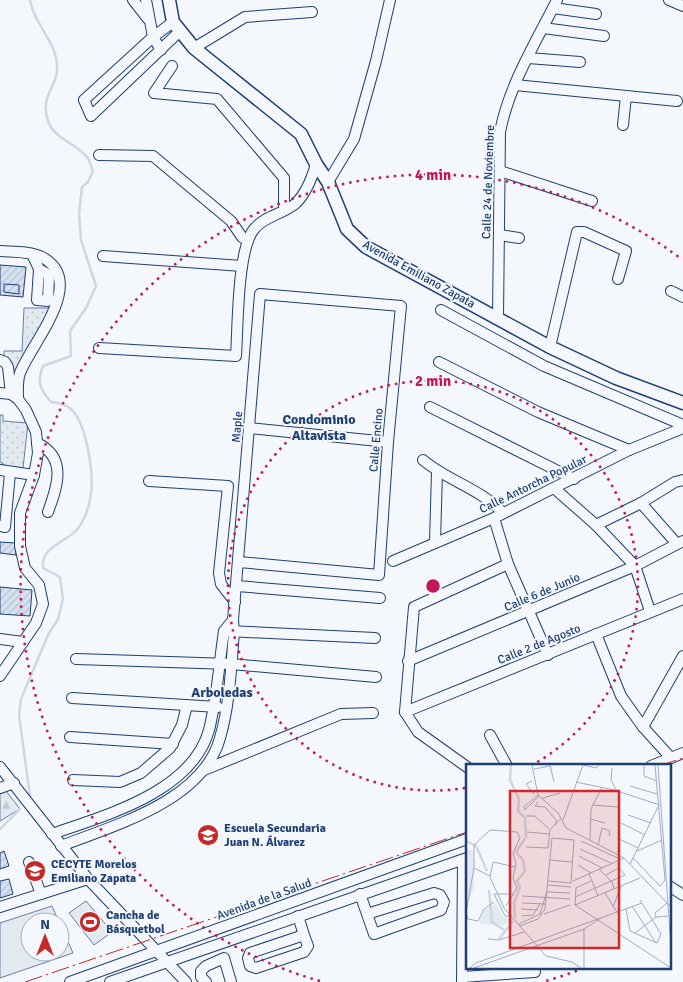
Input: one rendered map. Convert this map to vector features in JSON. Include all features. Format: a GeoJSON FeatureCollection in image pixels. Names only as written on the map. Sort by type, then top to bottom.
{"type":"FeatureCollection","features":[{"type":"Feature","properties":{"kind":"main road"},"geometry":{"type":"LineString","coordinates":[[169,0],[176,27]]}},
{"type":"Feature","properties":{"kind":"main road","name":"Avenida Emiliano Zapata"},"geometry":{"type":"LineString","coordinates":[[176,27],[194,48],[302,134],[316,164],[328,182],[347,229],[366,247],[550,347],[616,378],[682,402]]}},
{"type":"Feature","properties":{"kind":"street"},"geometry":{"type":"LineString","coordinates":[[133,0],[150,20]]}},
{"type":"Feature","properties":{"kind":"street"},"geometry":{"type":"LineString","coordinates":[[146,0],[153,37],[161,50]]}},
{"type":"Feature","properties":{"kind":"street"},"geometry":{"type":"LineString","coordinates":[[328,182],[354,140],[376,61],[390,0]]}},
{"type":"Feature","properties":{"kind":"street"},"geometry":{"type":"LineString","coordinates":[[669,0],[683,6]]}},
{"type":"Feature","properties":{"kind":"street"},"geometry":{"type":"LineString","coordinates":[[555,4],[596,14]]}},
{"type":"Feature","properties":{"kind":"street","name":"Calle 24 de Noviembre"},"geometry":{"type":"LineString","coordinates":[[498,318],[500,132],[504,113],[515,85],[555,4]]}},
{"type":"Feature","properties":{"kind":"street"},"geometry":{"type":"LineString","coordinates":[[194,48],[245,17],[312,12]]}},
{"type":"Feature","properties":{"kind":"street"},"geometry":{"type":"LineString","coordinates":[[176,27],[161,50],[91,116],[84,100],[153,37],[176,27]]}},
{"type":"Feature","properties":{"kind":"street"},"geometry":{"type":"LineString","coordinates":[[543,28],[604,36]]}},
{"type":"Feature","properties":{"kind":"street"},"geometry":{"type":"LineString","coordinates":[[528,58],[580,62]]}},
{"type":"Feature","properties":{"kind":"street"},"geometry":{"type":"LineString","coordinates":[[172,66],[154,94],[216,99],[284,178],[284,210]]}},
{"type":"Feature","properties":{"kind":"street"},"geometry":{"type":"LineString","coordinates":[[515,85],[677,101]]}},
{"type":"Feature","properties":{"kind":"street"},"geometry":{"type":"LineString","coordinates":[[623,125],[626,96]]}},
{"type":"Feature","properties":{"kind":"street"},"geometry":{"type":"LineString","coordinates":[[99,155],[153,156],[231,220],[242,237],[248,241]]}},
{"type":"Feature","properties":{"kind":"street"},"geometry":{"type":"LineString","coordinates":[[99,348],[236,356],[242,266],[248,241],[254,228],[295,204],[310,182],[316,164]]}},
{"type":"Feature","properties":{"kind":"street"},"geometry":{"type":"LineString","coordinates":[[500,171],[592,201]]}},
{"type":"Feature","properties":{"kind":"street"},"geometry":{"type":"LineString","coordinates":[[550,347],[577,232],[584,232],[626,251],[618,280]]}},
{"type":"Feature","properties":{"kind":"street"},"geometry":{"type":"LineString","coordinates":[[499,236],[519,238]]}},
{"type":"Feature","properties":{"kind":"street"},"geometry":{"type":"LineString","coordinates":[[0,251],[32,254],[50,263],[59,276],[60,294],[19,374],[15,397]]}},
{"type":"Feature","properties":{"kind":"street"},"geometry":{"type":"LineString","coordinates":[[32,254],[39,269]]}},
{"type":"Feature","properties":{"kind":"street"},"geometry":{"type":"LineString","coordinates":[[103,256],[242,266]]}},
{"type":"Feature","properties":{"kind":"street"},"geometry":{"type":"LineString","coordinates":[[671,291],[683,297]]}},
{"type":"Feature","properties":{"kind":"street","name":"Calle Encino"},"geometry":{"type":"LineString","coordinates":[[239,562],[379,576],[388,442],[401,306],[260,294]]}},
{"type":"Feature","properties":{"kind":"street","name":"Maple"},"geometry":{"type":"LineString","coordinates":[[229,632],[233,620],[237,586],[260,294]]}},
{"type":"Feature","properties":{"kind":"street"},"geometry":{"type":"LineString","coordinates":[[441,310],[544,366],[683,424]]}},
{"type":"Feature","properties":{"kind":"street"},"geometry":{"type":"LineString","coordinates":[[0,360],[5,362],[8,367],[15,397],[33,425],[37,443],[38,454],[34,476],[20,513],[20,546],[25,568],[39,585],[43,604],[36,623],[0,676]]}},
{"type":"Feature","properties":{"kind":"street"},"geometry":{"type":"LineString","coordinates":[[439,362],[538,412],[630,450]]}},
{"type":"Feature","properties":{"kind":"street"},"geometry":{"type":"LineString","coordinates":[[0,393],[15,397]]}},
{"type":"Feature","properties":{"kind":"street"},"geometry":{"type":"LineString","coordinates":[[430,407],[574,479]]}},
{"type":"Feature","properties":{"kind":"street"},"geometry":{"type":"LineString","coordinates":[[249,428],[388,442]]}},
{"type":"Feature","properties":{"kind":"street","name":"Calle Antorcha Popular"},"geometry":{"type":"LineString","coordinates":[[393,561],[555,489],[630,450],[683,428]]}},
{"type":"Feature","properties":{"kind":"street"},"geometry":{"type":"LineString","coordinates":[[37,443],[47,448],[55,460],[58,472],[58,482],[48,512]]}},
{"type":"Feature","properties":{"kind":"street"},"geometry":{"type":"LineString","coordinates":[[423,460],[437,472],[491,500],[498,515],[508,564],[548,655]]}},
{"type":"Feature","properties":{"kind":"street"},"geometry":{"type":"LineString","coordinates":[[0,526],[5,527],[5,471],[34,476]]}},
{"type":"Feature","properties":{"kind":"street"},"geometry":{"type":"LineString","coordinates":[[435,542],[437,472]]}},
{"type":"Feature","properties":{"kind":"street"},"geometry":{"type":"LineString","coordinates":[[596,525],[641,503],[681,480]]}},
{"type":"Feature","properties":{"kind":"street"},"geometry":{"type":"LineString","coordinates":[[150,481],[228,486],[219,573],[221,584],[235,602]]}},
{"type":"Feature","properties":{"kind":"street"},"geometry":{"type":"LineString","coordinates":[[555,489],[596,525],[635,566],[650,611]]}},
{"type":"Feature","properties":{"kind":"street"},"geometry":{"type":"LineString","coordinates":[[641,503],[680,543]]}},
{"type":"Feature","properties":{"kind":"street","name":"Calle 6 de Junio"},"geometry":{"type":"LineString","coordinates":[[408,661],[635,566],[680,543]]}},
{"type":"Feature","properties":{"kind":"street"},"geometry":{"type":"LineString","coordinates":[[466,766],[418,732],[405,712],[414,606],[508,564]]}},
{"type":"Feature","properties":{"kind":"street"},"geometry":{"type":"LineString","coordinates":[[237,586],[380,598]]}},
{"type":"Feature","properties":{"kind":"street","name":"Calle 2 de Agosto"},"geometry":{"type":"LineString","coordinates":[[405,712],[683,599]]}},
{"type":"Feature","properties":{"kind":"street"},"geometry":{"type":"LineString","coordinates":[[229,632],[375,638]]}},
{"type":"Feature","properties":{"kind":"street"},"geometry":{"type":"LineString","coordinates":[[52,834],[144,798],[167,785],[186,769],[200,750],[208,731],[219,663],[229,632]]}},
{"type":"Feature","properties":{"kind":"street"},"geometry":{"type":"LineString","coordinates":[[204,770],[220,740],[226,708],[231,664],[229,632]]}},
{"type":"Feature","properties":{"kind":"street"},"geometry":{"type":"LineString","coordinates":[[596,634],[621,696],[643,727],[671,758]]}},
{"type":"Feature","properties":{"kind":"street"},"geometry":{"type":"LineString","coordinates":[[0,639],[23,642]]}},
{"type":"Feature","properties":{"kind":"street"},"geometry":{"type":"LineString","coordinates":[[643,727],[683,656]]}},
{"type":"Feature","properties":{"kind":"street"},"geometry":{"type":"LineString","coordinates":[[76,659],[219,663],[376,677]]}},
{"type":"Feature","properties":{"kind":"street"},"geometry":{"type":"LineString","coordinates":[[72,698],[226,708]]}},
{"type":"Feature","properties":{"kind":"street"},"geometry":{"type":"LineString","coordinates":[[73,780],[120,782],[141,773],[173,744],[182,725],[187,705]]}},
{"type":"Feature","properties":{"kind":"street"},"geometry":{"type":"LineString","coordinates":[[61,846],[157,807],[172,798],[204,770],[341,714],[373,714]]}},
{"type":"Feature","properties":{"kind":"street"},"geometry":{"type":"LineString","coordinates":[[490,735],[506,764]]}},
{"type":"Feature","properties":{"kind":"street"},"geometry":{"type":"LineString","coordinates":[[70,737],[173,744]]}},
{"type":"Feature","properties":{"kind":"street"},"geometry":{"type":"LineString","coordinates":[[656,764],[683,753]]}},
{"type":"Feature","properties":{"kind":"street"},"geometry":{"type":"LineString","coordinates":[[0,767],[88,879],[157,951],[170,962],[186,982]]}},
{"type":"Feature","properties":{"kind":"street"},"geometry":{"type":"LineString","coordinates":[[0,788],[14,783]]}},
{"type":"Feature","properties":{"kind":"street","name":"Avenida de la Salud"},"geometry":{"type":"LineString","coordinates":[[70,982],[466,839]]}},
{"type":"Feature","properties":{"kind":"street"},"geometry":{"type":"LineString","coordinates":[[110,982],[465,859],[462,979],[489,979],[535,972]]}},
{"type":"Feature","properties":{"kind":"street"},"geometry":{"type":"LineString","coordinates":[[29,862],[41,894]]}},
{"type":"Feature","properties":{"kind":"street"},"geometry":{"type":"LineString","coordinates":[[0,907],[88,879]]}},
{"type":"Feature","properties":{"kind":"street"},"geometry":{"type":"LineString","coordinates":[[670,887],[683,895]]}},
{"type":"Feature","properties":{"kind":"street"},"geometry":{"type":"LineString","coordinates":[[360,894],[367,914],[374,934],[441,910],[444,902],[440,895],[434,893],[367,914]]}},
{"type":"Feature","properties":{"kind":"street"},"geometry":{"type":"LineString","coordinates":[[298,916],[308,946],[304,952],[256,968],[250,966],[248,958],[250,953],[304,935]]}},
{"type":"Feature","properties":{"kind":"street"},"geometry":{"type":"LineString","coordinates":[[206,982],[201,977],[201,971],[224,958],[231,982]]}},
{"type":"Feature","properties":{"kind":"green space"},"geometry":{"type":"Polygon","coordinates":[[[24,308],[53,308],[18,373],[14,372],[9,360],[4,358],[4,351],[22,351],[24,308]]]}},
{"type":"Feature","properties":{"kind":"green space"},"geometry":{"type":"Polygon","coordinates":[[[0,415],[3,415],[3,421],[28,423],[23,468],[9,468],[0,462],[0,415]]]}},
{"type":"Feature","properties":{"kind":"green space"},"geometry":{"type":"Polygon","coordinates":[[[6,791],[20,809],[0,821],[0,794],[6,791]]]}},
{"type":"Feature","properties":{"kind":"green space","name":"Cancha de Básquetbol"},"geometry":{"type":"Polygon","coordinates":[[[86,901],[112,932],[94,945],[70,912],[86,901]]]}},
{"type":"Feature","properties":{"kind":"green space"},"geometry":{"type":"Polygon","coordinates":[[[52,906],[55,912],[34,912],[52,906]]]}},
{"type":"Feature","properties":{"kind":"green space"},"geometry":{"type":"Polygon","coordinates":[[[20,916],[20,962],[47,962],[0,978],[0,923],[20,916]]]}},
{"type":"Feature","properties":{"kind":"building"},"geometry":{"type":"Polygon","coordinates":[[[0,265],[26,267],[23,297],[0,295],[0,265]]]}},
{"type":"Feature","properties":{"kind":"building"},"geometry":{"type":"Polygon","coordinates":[[[4,284],[19,285],[19,294],[4,292],[4,284]]]}},
{"type":"Feature","properties":{"kind":"building"},"geometry":{"type":"Polygon","coordinates":[[[0,542],[16,543],[16,555],[0,553],[0,542]]]}},
{"type":"Feature","properties":{"kind":"building"},"geometry":{"type":"Polygon","coordinates":[[[0,587],[32,590],[30,616],[0,614],[0,587]]]}},
{"type":"Feature","properties":{"kind":"building"},"geometry":{"type":"Polygon","coordinates":[[[4,851],[9,866],[0,869],[0,853],[4,851]]]}},
{"type":"Feature","properties":{"kind":"building"},"geometry":{"type":"Polygon","coordinates":[[[9,879],[13,894],[0,898],[0,881],[9,879]]]}},
{"type":"Feature","properties":{"kind":"waterway"},"geometry":{"type":"LineString","coordinates":[[30,0],[32,9],[56,57],[57,73],[46,105],[48,121],[55,133],[87,157],[93,171],[88,182],[82,187],[79,214],[81,240],[96,286],[86,308],[70,331],[71,356],[43,366],[40,376],[40,385],[51,402],[70,408],[82,427],[88,452],[91,490],[88,509],[77,530],[51,548],[43,560],[43,568],[60,577],[63,599],[58,619],[48,635],[21,699],[19,715],[30,796]]}},
{"type":"Feature","properties":{"kind":"waterway"},"geometry":{"type":"LineString","coordinates":[[0,829],[20,809]]}},
{"type":"Feature","properties":{"kind":"power"},"geometry":{"type":"LineString","coordinates":[[665,764],[683,758]]}},
{"type":"Feature","properties":{"kind":"power"},"geometry":{"type":"LineString","coordinates":[[25,982],[466,832]]}},
{"type":"Feature","properties":{"kind":"place","name":"Escuela Secundaria Juan N. Álvarez"},"geometry":{"type":"Point","coordinates":[208,835]}},
{"type":"Feature","properties":{"kind":"place","name":"CECYTE Morelos Emiliano Zapata"},"geometry":{"type":"Point","coordinates":[35,871]}},
{"type":"Feature","properties":{"kind":"place","name":"Cancha de Básquetbol"},"geometry":{"type":"Point","coordinates":[90,922]}},
{"type":"Feature","properties":{"kind":"district","name":"Condominio Altavista"},"geometry":{"type":"Point","coordinates":[319,428]}},
{"type":"Feature","properties":{"kind":"district","name":"Arboledas"},"geometry":{"type":"Point","coordinates":[222,692]}}]}
